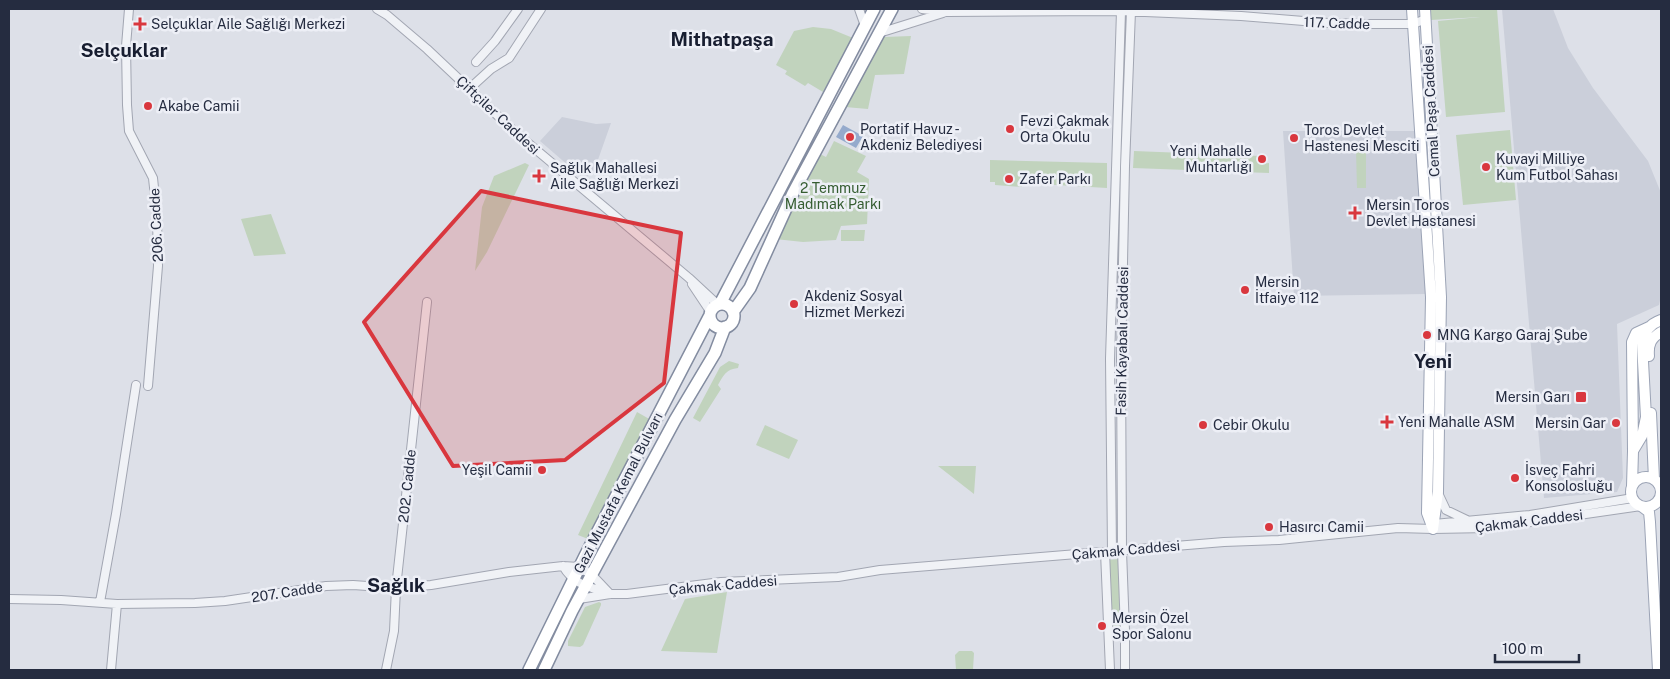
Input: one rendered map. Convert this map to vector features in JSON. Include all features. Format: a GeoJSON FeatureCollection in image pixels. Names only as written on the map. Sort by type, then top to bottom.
{"type":"FeatureCollection","features":[{"type":"Feature","properties":{"kind":"highway","name":"Gazi Mustafa Kemal Bulvarı"},"geometry":{"type":"LineString","coordinates":[[529,670],[579,567],[874,9]]}},
{"type":"Feature","properties":{"kind":"highway"},"geometry":{"type":"LineString","coordinates":[[733,312],[750,288],[794,193],[892,9]]}},
{"type":"Feature","properties":{"kind":"highway"},"geometry":{"type":"LineString","coordinates":[[729,306],[733,312],[733,320],[726,327],[715,326],[714,309],[729,306]]}},
{"type":"Feature","properties":{"kind":"highway","name":"Gazi Mustafa Kemal Bulvarı"},"geometry":{"type":"LineString","coordinates":[[544,670],[579,599],[675,420],[714,353],[726,327]]}},
{"type":"Feature","properties":{"kind":"main road","name":"Cemal Paşa Caddesi"},"geometry":{"type":"LineString","coordinates":[[1412,9],[1431,297],[1427,513],[1435,525]]}},
{"type":"Feature","properties":{"kind":"main road","name":"Cemal Paşa Caddesi"},"geometry":{"type":"LineString","coordinates":[[1426,14],[1441,297],[1438,492],[1435,525]]}},
{"type":"Feature","properties":{"kind":"main road"},"geometry":{"type":"LineString","coordinates":[[1658,670],[1649,512],[1632,498],[1631,491],[1633,451],[1642,436],[1646,417],[1642,343],[1649,326],[1661,320]]}},
{"type":"Feature","properties":{"kind":"main road"},"geometry":{"type":"LineString","coordinates":[[1654,480],[1649,347],[1651,340],[1661,332]]}},
{"type":"Feature","properties":{"kind":"main road"},"geometry":{"type":"LineString","coordinates":[[1632,486],[1641,478],[1650,478],[1660,487],[1660,497],[1654,504],[1641,506]]}},
{"type":"Feature","properties":{"kind":"street","name":"206. Cadde"},"geometry":{"type":"LineString","coordinates":[[128,9],[126,46],[127,105],[130,131],[153,178],[157,216],[158,266],[148,386]]}},
{"type":"Feature","properties":{"kind":"street","name":"Çiftçiler Caddesi"},"geometry":{"type":"LineString","coordinates":[[377,9],[388,15],[427,49],[515,132],[689,278],[714,309]]}},
{"type":"Feature","properties":{"kind":"street"},"geometry":{"type":"LineString","coordinates":[[476,62],[495,41],[518,9]]}},
{"type":"Feature","properties":{"kind":"street"},"geometry":{"type":"LineString","coordinates":[[469,90],[491,69],[509,58],[540,9]]}},
{"type":"Feature","properties":{"kind":"street"},"geometry":{"type":"LineString","coordinates":[[858,9],[865,26]]}},
{"type":"Feature","properties":{"kind":"street","name":"117. Cadde"},"geometry":{"type":"LineString","coordinates":[[922,9],[947,12],[1131,11],[1241,16],[1328,23],[1413,24],[1426,14]]}},
{"type":"Feature","properties":{"kind":"street","name":"Fasih Kayabalı Caddesi"},"geometry":{"type":"LineString","coordinates":[[1110,670],[1110,359],[1121,11]]}},
{"type":"Feature","properties":{"kind":"street","name":"Fasih Kayabalı Caddesi"},"geometry":{"type":"LineString","coordinates":[[1125,670],[1121,359],[1125,166],[1131,11]]}},
{"type":"Feature","properties":{"kind":"street","name":"117. Cadde"},"geometry":{"type":"LineString","coordinates":[[878,33],[947,12]]}},
{"type":"Feature","properties":{"kind":"street","name":"202. Cadde"},"geometry":{"type":"LineString","coordinates":[[386,670],[394,631],[396,588],[428,302]]}},
{"type":"Feature","properties":{"kind":"street"},"geometry":{"type":"LineString","coordinates":[[100,602],[136,385]]}},
{"type":"Feature","properties":{"kind":"street","name":"Çakmak Caddesi"},"geometry":{"type":"LineString","coordinates":[[1438,492],[1441,503],[1446,510],[1469,520]]}},
{"type":"Feature","properties":{"kind":"street","name":"Çakmak Caddesi"},"geometry":{"type":"LineString","coordinates":[[610,594],[722,582],[838,577],[880,570],[1224,542],[1279,540],[1530,515],[1632,498]]}},
{"type":"Feature","properties":{"kind":"street","name":"Çakmak Caddesi"},"geometry":{"type":"LineString","coordinates":[[1435,525],[1489,528],[1641,506]]}},
{"type":"Feature","properties":{"kind":"street"},"geometry":{"type":"LineString","coordinates":[[563,566],[573,580],[586,587],[610,594]]}},
{"type":"Feature","properties":{"kind":"street","name":"207. Cadde"},"geometry":{"type":"LineString","coordinates":[[9,599],[117,604],[225,601],[326,586],[354,585],[396,588],[431,585],[509,572],[563,566],[579,567]]}},
{"type":"Feature","properties":{"kind":"street"},"geometry":{"type":"LineString","coordinates":[[579,567],[592,575],[610,594]]}},
{"type":"Feature","properties":{"kind":"street"},"geometry":{"type":"LineString","coordinates":[[579,599],[610,594]]}},
{"type":"Feature","properties":{"kind":"street"},"geometry":{"type":"LineString","coordinates":[[111,670],[117,604]]}},
{"type":"Feature","properties":{"kind":"highlighted area"},"geometry":{"type":"Polygon","coordinates":[[[481,191],[681,233],[664,383],[565,460],[453,466],[364,322],[481,191]]]}},
{"type":"Feature","properties":{"kind":"shaded area"},"geometry":{"type":"Polygon","coordinates":[[[1502,9],[1553,9],[1568,48],[1593,88],[1648,161],[1661,193],[1661,296],[1659,305],[1617,324],[1623,478],[1617,492],[1544,498],[1502,9]]]}},
{"type":"Feature","properties":{"kind":"shaded area"},"geometry":{"type":"Polygon","coordinates":[[[562,117],[596,124],[611,123],[594,171],[584,179],[540,141],[562,117]]]}},
{"type":"Feature","properties":{"kind":"shaded area","name":"Mersin Toros Devlet Hastanesi"},"geometry":{"type":"Polygon","coordinates":[[[1283,131],[1417,131],[1426,294],[1294,296],[1283,131]]]}},
{"type":"Feature","properties":{"kind":"green space"},"geometry":{"type":"Polygon","coordinates":[[[1431,9],[1497,9],[1505,112],[1446,117],[1438,21],[1480,17],[1431,20],[1431,9]]]}},
{"type":"Feature","properties":{"kind":"green space"},"geometry":{"type":"Polygon","coordinates":[[[813,27],[831,29],[853,38],[823,92],[808,83],[805,86],[785,74],[787,71],[776,65],[794,31],[813,27]]]}},
{"type":"Feature","properties":{"kind":"green space"},"geometry":{"type":"Polygon","coordinates":[[[911,36],[904,74],[875,75],[868,109],[845,107],[884,37],[911,36]]]}},
{"type":"Feature","properties":{"kind":"green space","name":"Kuvayi Milliye Kum Futbol Sahası"},"geometry":{"type":"Polygon","coordinates":[[[1510,130],[1516,200],[1463,205],[1456,135],[1510,130]]]}},
{"type":"Feature","properties":{"kind":"green space","name":"2 Temmuz Madımak Parkı"},"geometry":{"type":"Polygon","coordinates":[[[834,141],[866,156],[857,172],[869,179],[867,224],[841,226],[836,240],[803,242],[775,239],[820,154],[826,157],[834,141]]]}},
{"type":"Feature","properties":{"kind":"green space"},"geometry":{"type":"Polygon","coordinates":[[[1134,151],[1260,156],[1260,164],[1269,163],[1269,173],[1133,168],[1134,151]]]}},
{"type":"Feature","properties":{"kind":"green space"},"geometry":{"type":"Polygon","coordinates":[[[1356,151],[1366,151],[1366,188],[1357,188],[1356,151]]]}},
{"type":"Feature","properties":{"kind":"green space","name":"Zafer Parkı"},"geometry":{"type":"Polygon","coordinates":[[[990,160],[1107,163],[1107,188],[1023,183],[1022,187],[995,185],[995,182],[990,182],[990,160]]]}},
{"type":"Feature","properties":{"kind":"green space"},"geometry":{"type":"Polygon","coordinates":[[[525,163],[529,165],[487,252],[475,271],[482,207],[494,176],[525,163]]]}},
{"type":"Feature","properties":{"kind":"green space"},"geometry":{"type":"Polygon","coordinates":[[[271,214],[286,254],[254,256],[241,219],[271,214]]]}},
{"type":"Feature","properties":{"kind":"green space"},"geometry":{"type":"Polygon","coordinates":[[[841,230],[865,230],[864,241],[841,241],[841,230]]]}},
{"type":"Feature","properties":{"kind":"green space"},"geometry":{"type":"Polygon","coordinates":[[[729,361],[739,364],[738,368],[728,371],[723,376],[718,385],[721,389],[700,422],[693,418],[720,367],[729,361]]]}},
{"type":"Feature","properties":{"kind":"green space"},"geometry":{"type":"Polygon","coordinates":[[[637,412],[651,420],[588,539],[578,535],[637,412]]]}},
{"type":"Feature","properties":{"kind":"green space"},"geometry":{"type":"Polygon","coordinates":[[[765,425],[798,440],[789,459],[756,445],[765,425]]]}},
{"type":"Feature","properties":{"kind":"green space"},"geometry":{"type":"Polygon","coordinates":[[[938,466],[976,466],[974,494],[938,466]]]}},
{"type":"Feature","properties":{"kind":"green space"},"geometry":{"type":"Polygon","coordinates":[[[1120,559],[1123,627],[1111,628],[1107,560],[1120,559]]]}},
{"type":"Feature","properties":{"kind":"green space"},"geometry":{"type":"Polygon","coordinates":[[[727,592],[717,653],[661,651],[685,599],[727,592]]]}},
{"type":"Feature","properties":{"kind":"green space"},"geometry":{"type":"Polygon","coordinates":[[[599,602],[601,605],[583,645],[580,647],[568,646],[568,641],[585,607],[599,602]]]}},
{"type":"Feature","properties":{"kind":"green space"},"geometry":{"type":"Polygon","coordinates":[[[959,651],[972,651],[974,653],[973,670],[956,670],[955,655],[959,651]]]}},
{"type":"Feature","properties":{"kind":"water","name":"Portatif Havuz - Akdeniz Belediyesi"},"geometry":{"type":"Polygon","coordinates":[[[843,125],[863,136],[856,148],[836,137],[843,125]]]}},
{"type":"Feature","properties":{"kind":"place","name":"Selçuklar Aile Sağlığı Merkezi"},"geometry":{"type":"Point","coordinates":[140,24]}},
{"type":"Feature","properties":{"kind":"place","name":"Akabe Camii"},"geometry":{"type":"Point","coordinates":[148,106]}},
{"type":"Feature","properties":{"kind":"place","name":"Fevzi Çakmak Orta Okulu"},"geometry":{"type":"Point","coordinates":[1010,129]}},
{"type":"Feature","properties":{"kind":"place","name":"Portatif Havuz - Akdeniz Belediyesi"},"geometry":{"type":"Point","coordinates":[850,137]}},
{"type":"Feature","properties":{"kind":"place","name":"Toros Devlet Hastenesi Mesciti"},"geometry":{"type":"Point","coordinates":[1294,138]}},
{"type":"Feature","properties":{"kind":"place","name":"Yeni Mahalle Muhtarlığı"},"geometry":{"type":"Point","coordinates":[1262,159]}},
{"type":"Feature","properties":{"kind":"place","name":"Kuvayi Milliye Kum Futbol Sahası"},"geometry":{"type":"Point","coordinates":[1486,167]}},
{"type":"Feature","properties":{"kind":"place","name":"Sağlık Mahallesi Aile Sağlığı Merkezi"},"geometry":{"type":"Point","coordinates":[539,176]}},
{"type":"Feature","properties":{"kind":"place","name":"Zafer Parkı"},"geometry":{"type":"Point","coordinates":[1009,179]}},
{"type":"Feature","properties":{"kind":"place","name":"Mersin Toros Devlet Hastanesi"},"geometry":{"type":"Point","coordinates":[1355,213]}},
{"type":"Feature","properties":{"kind":"place","name":"Mersin İtfaiye 112"},"geometry":{"type":"Point","coordinates":[1245,290]}},
{"type":"Feature","properties":{"kind":"place","name":"Akdeniz Sosyal Hizmet Merkezi"},"geometry":{"type":"Point","coordinates":[794,304]}},
{"type":"Feature","properties":{"kind":"place","name":"MNG Kargo Garaj Şube"},"geometry":{"type":"Point","coordinates":[1427,335]}},
{"type":"Feature","properties":{"kind":"place","name":"Mersin Garı"},"geometry":{"type":"Point","coordinates":[1581,397]}},
{"type":"Feature","properties":{"kind":"place","name":"Yeni Mahalle ASM"},"geometry":{"type":"Point","coordinates":[1387,422]}},
{"type":"Feature","properties":{"kind":"place","name":"Mersin Gar"},"geometry":{"type":"Point","coordinates":[1616,423]}},
{"type":"Feature","properties":{"kind":"place","name":"Cebir Okulu"},"geometry":{"type":"Point","coordinates":[1203,425]}},
{"type":"Feature","properties":{"kind":"place","name":"Yeşil Camii"},"geometry":{"type":"Point","coordinates":[542,470]}},
{"type":"Feature","properties":{"kind":"place","name":"İsveç Fahri Konsolosluğu"},"geometry":{"type":"Point","coordinates":[1515,478]}},
{"type":"Feature","properties":{"kind":"place","name":"Hasırcı Camii"},"geometry":{"type":"Point","coordinates":[1269,527]}},
{"type":"Feature","properties":{"kind":"place","name":"Mersin Özel Spor Salonu"},"geometry":{"type":"Point","coordinates":[1102,626]}},
{"type":"Feature","properties":{"kind":"district","name":"Mithatpaşa"},"geometry":{"type":"Point","coordinates":[722,39]}},
{"type":"Feature","properties":{"kind":"district","name":"Selçuklar"},"geometry":{"type":"Point","coordinates":[124,50]}},
{"type":"Feature","properties":{"kind":"district","name":"Yeni"},"geometry":{"type":"Point","coordinates":[1433,361]}},
{"type":"Feature","properties":{"kind":"district","name":"Sağlık"},"geometry":{"type":"Point","coordinates":[396,585]}}]}
